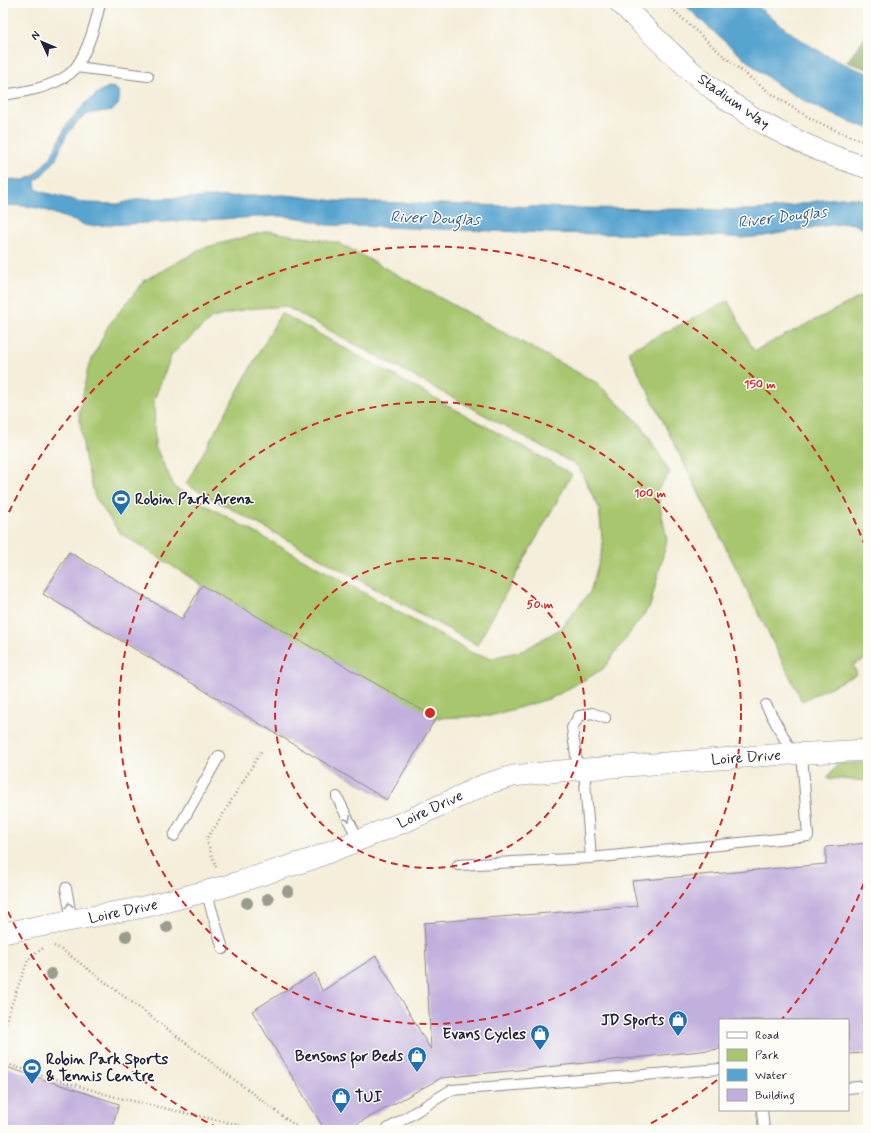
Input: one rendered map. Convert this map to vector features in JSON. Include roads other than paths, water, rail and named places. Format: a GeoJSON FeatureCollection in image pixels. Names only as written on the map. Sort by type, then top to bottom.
{"type":"FeatureCollection","features":[{"type":"Feature","properties":{"kind":"street","name":"Stadium Way"},"geometry":{"type":"LineString","coordinates":[[620,3],[696,75],[719,94],[744,111],[771,128],[808,147],[841,160],[868,168]]}},
{"type":"Feature","properties":{"kind":"street","name":"Loire Drive"},"geometry":{"type":"LineString","coordinates":[[3,933],[144,907],[215,889],[312,859],[411,819],[486,784],[513,776],[581,769],[868,750]]}},
{"type":"Feature","properties":{"kind":"lane"},"geometry":{"type":"LineString","coordinates":[[3,95],[44,86],[69,75],[86,51],[100,3]]}},
{"type":"Feature","properties":{"kind":"lane"},"geometry":{"type":"LineString","coordinates":[[76,67],[148,76]]}},
{"type":"Feature","properties":{"kind":"lane"},"geometry":{"type":"LineString","coordinates":[[458,865],[590,858],[808,836],[797,754],[766,705]]}},
{"type":"Feature","properties":{"kind":"lane"},"geometry":{"type":"LineString","coordinates":[[590,858],[581,769],[572,728],[579,716],[592,713],[605,718]]}},
{"type":"Feature","properties":{"kind":"lane"},"geometry":{"type":"LineString","coordinates":[[174,836],[219,756]]}},
{"type":"Feature","properties":{"kind":"lane"},"geometry":{"type":"LineString","coordinates":[[337,797],[359,841]]}},
{"type":"Feature","properties":{"kind":"lane"},"geometry":{"type":"LineString","coordinates":[[66,888],[72,921]]}},
{"type":"Feature","properties":{"kind":"lane"},"geometry":{"type":"LineString","coordinates":[[215,889],[223,949]]}},
{"type":"Feature","properties":{"kind":"lane"},"geometry":{"type":"LineString","coordinates":[[386,1130],[451,1090],[719,1069]]}},
{"type":"Feature","properties":{"kind":"lane"},"geometry":{"type":"LineString","coordinates":[[849,1088],[868,1086]]}},
{"type":"Feature","properties":{"kind":"lane"},"geometry":{"type":"LineString","coordinates":[[762,1111],[764,1130]]}},
{"type":"Feature","properties":{"kind":"water"},"geometry":{"type":"Polygon","coordinates":[[[683,3],[754,3],[793,34],[822,53],[837,61],[868,73],[868,128],[817,107],[781,87],[736,52],[683,3]]]}},
{"type":"Feature","properties":{"kind":"water","name":"River Douglas"},"geometry":{"type":"Polygon","coordinates":[[[109,87],[115,88],[119,92],[118,105],[112,110],[88,114],[78,121],[66,136],[55,161],[35,182],[36,189],[42,192],[86,203],[118,204],[140,199],[284,195],[336,201],[576,208],[751,210],[779,208],[837,198],[849,198],[860,199],[868,202],[868,232],[854,224],[845,223],[742,238],[718,236],[549,233],[326,225],[314,221],[279,216],[88,226],[42,209],[25,206],[3,205],[3,179],[24,180],[34,175],[51,157],[67,124],[86,103],[100,91],[109,87]]]}},
{"type":"Feature","properties":{"kind":"place","name":"Robin Park Arena"},"geometry":{"type":"Point","coordinates":[121,516]}},
{"type":"Feature","properties":{"kind":"place","name":"JD Sports"},"geometry":{"type":"Point","coordinates":[678,1037]}},
{"type":"Feature","properties":{"kind":"place","name":"Evans Cycles"},"geometry":{"type":"Point","coordinates":[540,1051]}},
{"type":"Feature","properties":{"kind":"place","name":"Bensons for Beds"},"geometry":{"type":"Point","coordinates":[417,1073]}},
{"type":"Feature","properties":{"kind":"place","name":"Robin Park Sports & Tennis Centre"},"geometry":{"type":"Point","coordinates":[32,1085]}},
{"type":"Feature","properties":{"kind":"place","name":"TUI"},"geometry":{"type":"Point","coordinates":[341,1114]}}]}
